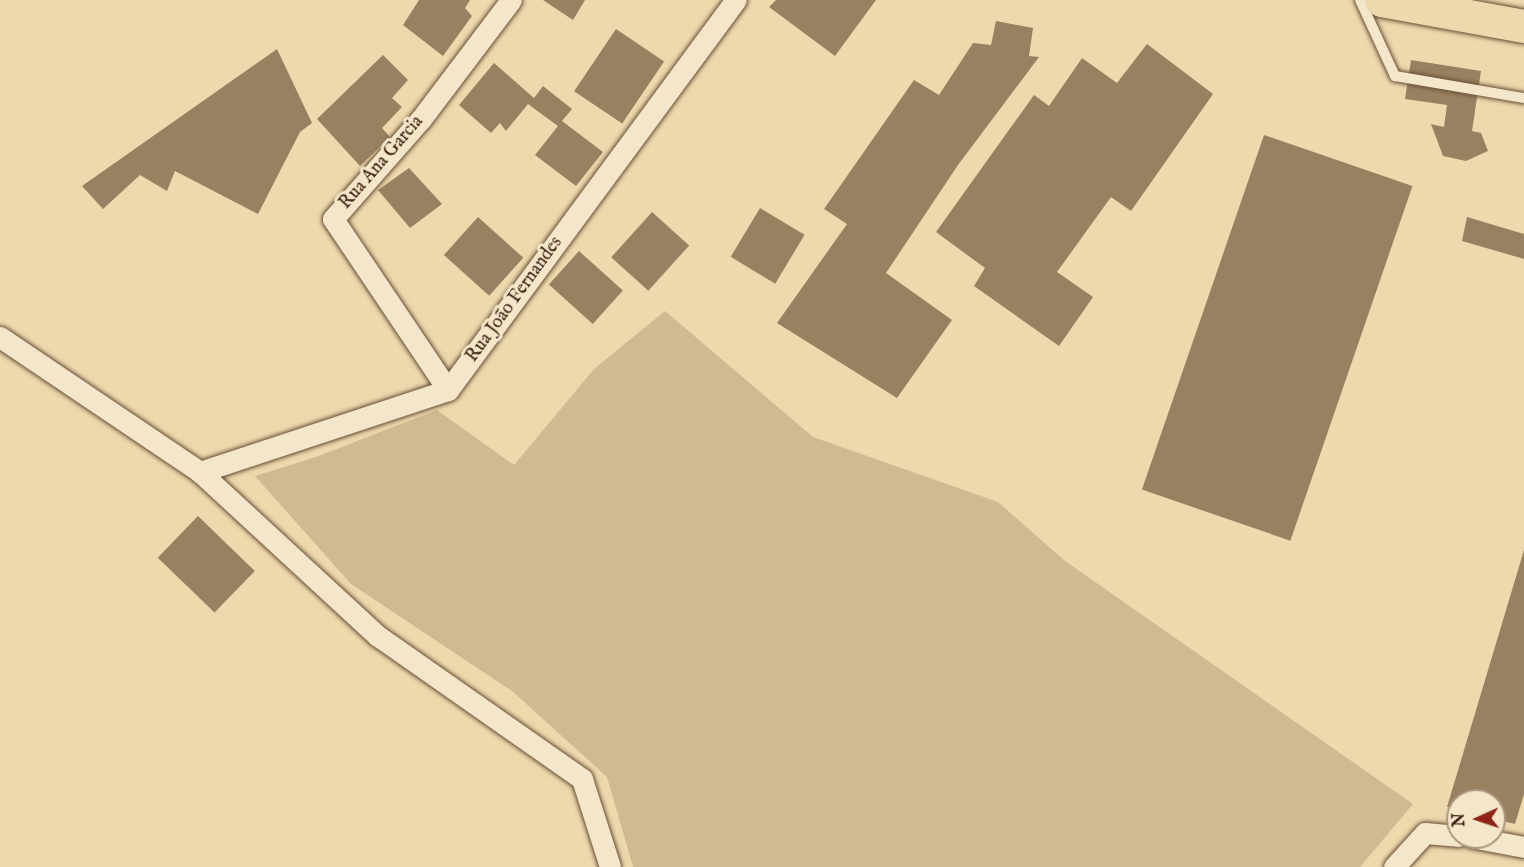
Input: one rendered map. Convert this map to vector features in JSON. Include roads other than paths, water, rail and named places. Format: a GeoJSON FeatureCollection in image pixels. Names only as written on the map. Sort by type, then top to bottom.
{"type":"FeatureCollection","features":[{"type":"Feature","properties":{"kind":"main road"},"geometry":{"type":"LineString","coordinates":[[1381,0],[1524,26]]}},
{"type":"Feature","properties":{"kind":"street","name":"Rua Ana Garcia"},"geometry":{"type":"LineString","coordinates":[[448,390],[333,219],[421,118],[511,0]]}},
{"type":"Feature","properties":{"kind":"street","name":"Rua João Fernandes"},"geometry":{"type":"LineString","coordinates":[[448,390],[736,0]]}},
{"type":"Feature","properties":{"kind":"street"},"geometry":{"type":"LineString","coordinates":[[0,338],[200,472],[378,636],[582,779],[610,867]]}},
{"type":"Feature","properties":{"kind":"street"},"geometry":{"type":"LineString","coordinates":[[200,472],[448,390]]}},
{"type":"Feature","properties":{"kind":"street"},"geometry":{"type":"LineString","coordinates":[[1394,867],[1425,833],[1446,835]]}},
{"type":"Feature","properties":{"kind":"street"},"geometry":{"type":"LineString","coordinates":[[1506,844],[1524,847]]}},
{"type":"Feature","properties":{"kind":"lane"},"geometry":{"type":"LineString","coordinates":[[1360,0],[1395,76],[1524,98]]}}]}
